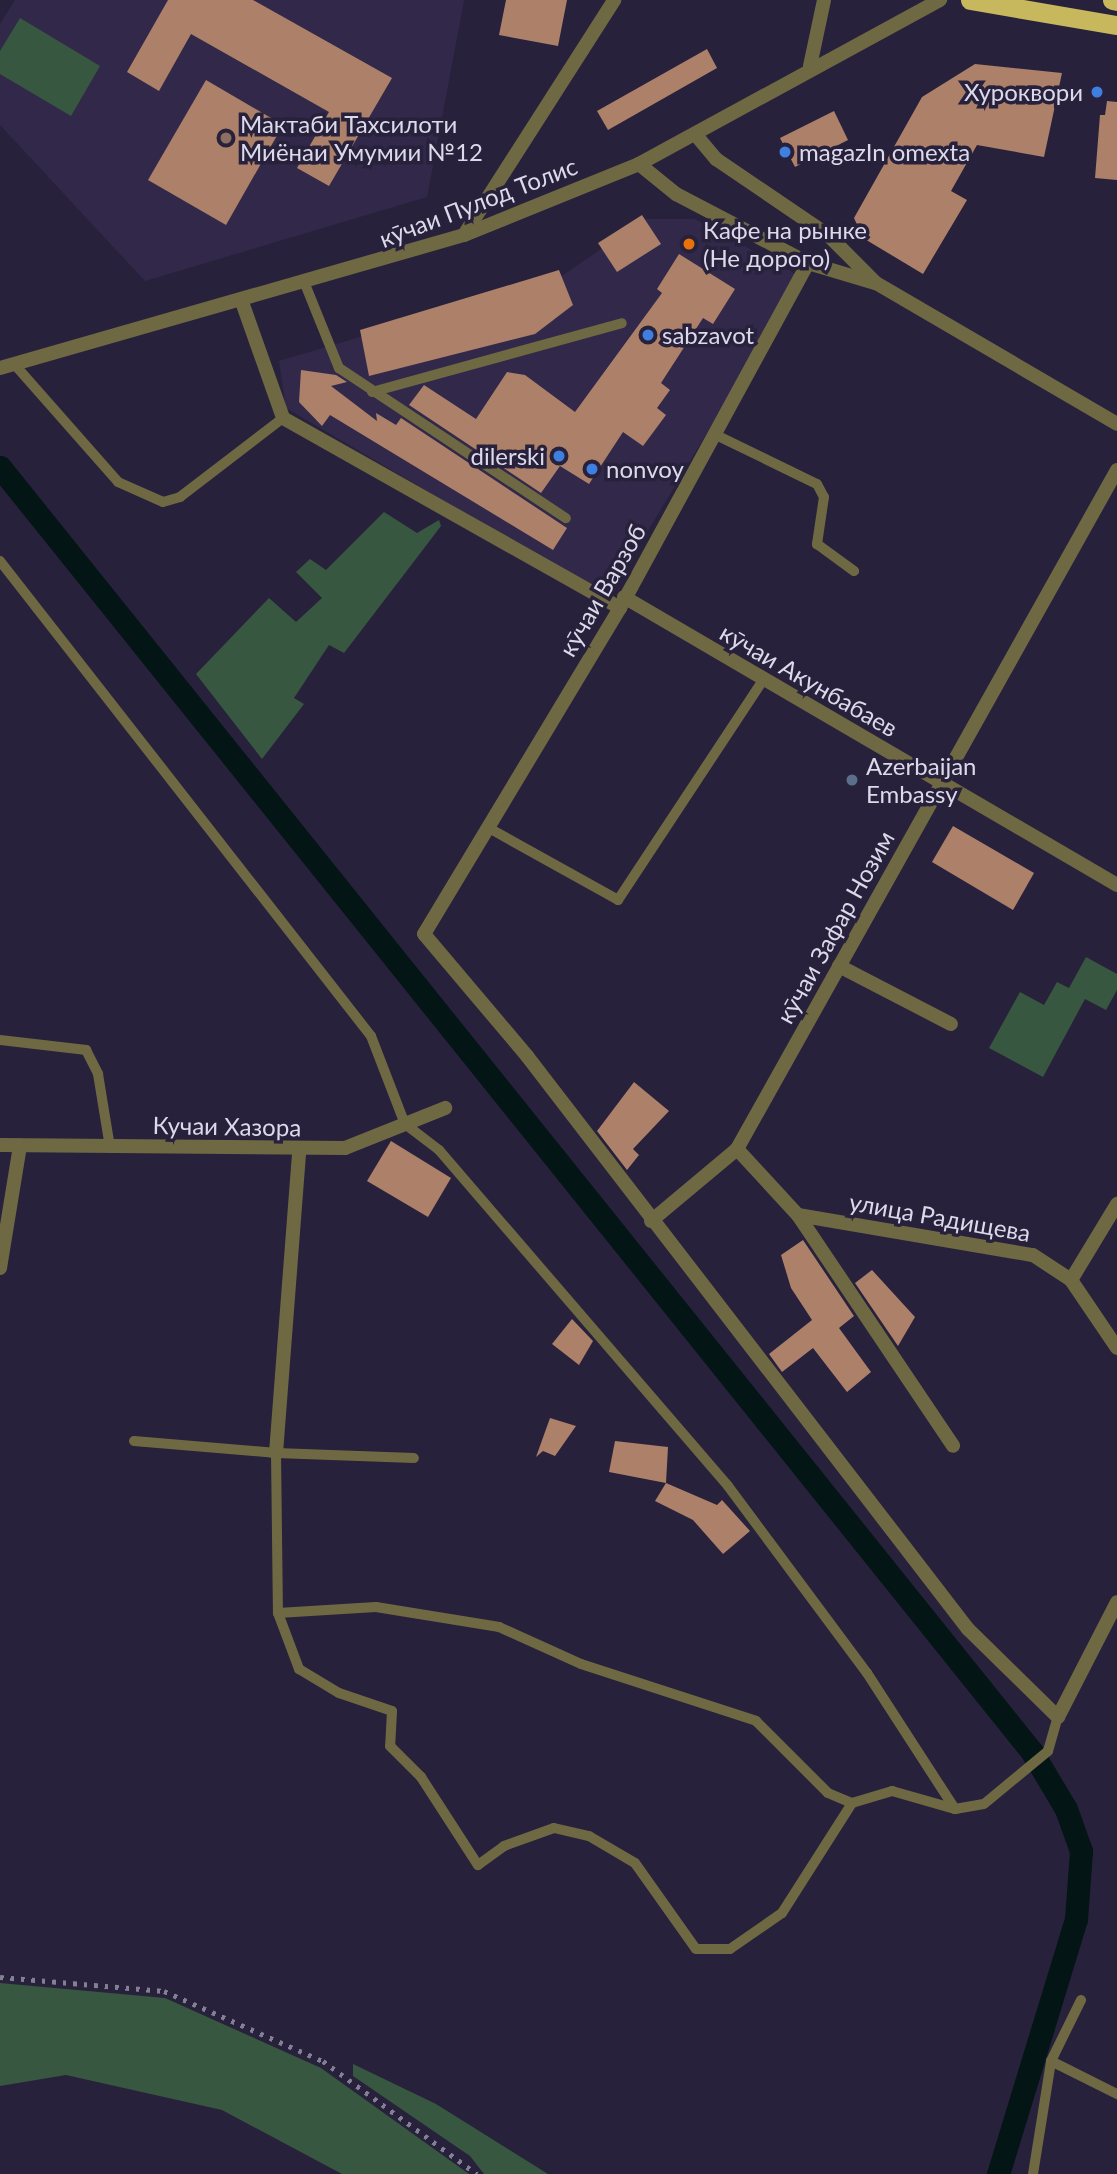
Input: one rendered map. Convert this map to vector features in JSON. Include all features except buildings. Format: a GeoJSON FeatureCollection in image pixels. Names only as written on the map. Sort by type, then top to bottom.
{"type":"FeatureCollection","features":[{"type":"Feature","properties":{"kind":"highway"},"geometry":{"type":"LineString","coordinates":[[970,0],[1117,25]]}},
{"type":"Feature","properties":{"kind":"street"},"geometry":{"type":"LineString","coordinates":[[464,235],[614,0]]}},
{"type":"Feature","properties":{"kind":"street"},"geometry":{"type":"LineString","coordinates":[[810,66],[824,0]]}},
{"type":"Feature","properties":{"kind":"street","name":"кӯчаи Пулод Толис"},"geometry":{"type":"LineString","coordinates":[[7,366],[305,284],[464,235],[639,164],[810,66],[940,0]]}},
{"type":"Feature","properties":{"kind":"street"},"geometry":{"type":"LineString","coordinates":[[695,134],[716,159],[828,235],[876,283]]}},
{"type":"Feature","properties":{"kind":"street"},"geometry":{"type":"LineString","coordinates":[[639,164],[676,194],[808,263],[876,283],[1117,424]]}},
{"type":"Feature","properties":{"kind":"street","name":"кӯчаи Варзоб"},"geometry":{"type":"LineString","coordinates":[[651,1221],[424,934],[622,602],[808,263]]}},
{"type":"Feature","properties":{"kind":"street"},"geometry":{"type":"LineString","coordinates":[[242,302],[283,418]]}},
{"type":"Feature","properties":{"kind":"street","name":"кӯчаи Акунбабаев"},"geometry":{"type":"LineString","coordinates":[[283,418],[763,680],[1117,884]]}},
{"type":"Feature","properties":{"kind":"street","name":"кӯчаи Зафар Нозим"},"geometry":{"type":"LineString","coordinates":[[737,1149],[1117,470]]}},
{"type":"Feature","properties":{"kind":"street"},"geometry":{"type":"LineString","coordinates":[[839,966],[951,1024]]}},
{"type":"Feature","properties":{"kind":"street","name":"Кучаи Хазора"},"geometry":{"type":"LineString","coordinates":[[0,1145],[299,1150],[345,1148],[445,1108]]}},
{"type":"Feature","properties":{"kind":"street"},"geometry":{"type":"LineString","coordinates":[[0,1268],[20,1146]]}},
{"type":"Feature","properties":{"kind":"street"},"geometry":{"type":"LineString","coordinates":[[953,1446],[798,1215],[737,1149],[651,1221],[968,1629],[1058,1717],[1117,1602]]}},
{"type":"Feature","properties":{"kind":"street"},"geometry":{"type":"LineString","coordinates":[[275,1453],[299,1150]]}},
{"type":"Feature","properties":{"kind":"street"},"geometry":{"type":"LineString","coordinates":[[1071,1280],[1117,1204]]}},
{"type":"Feature","properties":{"kind":"street","name":"улица Радищева"},"geometry":{"type":"LineString","coordinates":[[798,1215],[1033,1255],[1071,1280],[1117,1348]]}},
{"type":"Feature","properties":{"kind":"lane"},"geometry":{"type":"LineString","coordinates":[[305,284],[339,368],[566,518]]}},
{"type":"Feature","properties":{"kind":"lane"},"geometry":{"type":"LineString","coordinates":[[372,392],[622,323]]}},
{"type":"Feature","properties":{"kind":"lane"},"geometry":{"type":"LineString","coordinates":[[7,366],[118,482],[163,502],[180,497],[283,418]]}},
{"type":"Feature","properties":{"kind":"lane"},"geometry":{"type":"LineString","coordinates":[[716,435],[817,484],[824,497],[817,544],[854,571]]}},
{"type":"Feature","properties":{"kind":"lane"},"geometry":{"type":"LineString","coordinates":[[0,561],[370,1036],[405,1124],[439,1150],[728,1486],[867,1672],[955,1809]]}},
{"type":"Feature","properties":{"kind":"lane"},"geometry":{"type":"LineString","coordinates":[[487,827],[618,900],[763,680]]}},
{"type":"Feature","properties":{"kind":"lane"},"geometry":{"type":"LineString","coordinates":[[0,1040],[86,1050],[98,1074],[110,1147]]}},
{"type":"Feature","properties":{"kind":"lane"},"geometry":{"type":"LineString","coordinates":[[134,1440],[275,1453],[414,1458]]}},
{"type":"Feature","properties":{"kind":"lane"},"geometry":{"type":"LineString","coordinates":[[275,1453],[278,1613],[299,1669],[340,1693],[391,1711],[390,1746],[421,1777],[478,1865],[504,1846],[554,1828],[589,1836],[635,1863],[696,1949],[730,1949],[782,1913],[852,1803]]}},
{"type":"Feature","properties":{"kind":"lane"},"geometry":{"type":"LineString","coordinates":[[278,1613],[376,1607],[499,1627],[581,1664],[756,1721],[828,1793],[852,1803],[892,1791],[955,1809],[984,1804],[1011,1785],[1048,1751],[1058,1717]]}},
{"type":"Feature","properties":{"kind":"lane"},"geometry":{"type":"LineString","coordinates":[[1033,2174],[1051,2061],[1081,2000]]}},
{"type":"Feature","properties":{"kind":"lane"},"geometry":{"type":"LineString","coordinates":[[1051,2061],[1117,2094]]}},
{"type":"Feature","properties":{"kind":"shaded area","name":"Мактаби Тахсилоти Миёнаи Умумии №12"},"geometry":{"type":"Polygon","coordinates":[[[15,0],[464,0],[427,197],[145,281],[0,125],[0,24],[15,0]]]}},
{"type":"Feature","properties":{"kind":"shaded area"},"geometry":{"type":"Polygon","coordinates":[[[645,219],[695,219],[801,277],[608,597],[286,408],[279,361],[559,278],[645,219]]]}},
{"type":"Feature","properties":{"kind":"green space"},"geometry":{"type":"Polygon","coordinates":[[[20,18],[100,66],[71,116],[0,74],[0,51],[20,18]]]}},
{"type":"Feature","properties":{"kind":"green space"},"geometry":{"type":"Polygon","coordinates":[[[384,512],[417,533],[439,520],[441,526],[344,653],[329,645],[294,698],[304,704],[262,759],[196,674],[269,598],[296,622],[322,598],[296,572],[310,559],[326,570],[384,512]]]}},
{"type":"Feature","properties":{"kind":"green space"},"geometry":{"type":"Polygon","coordinates":[[[1086,957],[1117,974],[1117,990],[1106,1010],[1085,999],[1043,1077],[989,1048],[1020,992],[1044,1005],[1057,982],[1069,988],[1086,957]]]}},
{"type":"Feature","properties":{"kind":"green space"},"geometry":{"type":"Polygon","coordinates":[[[0,1983],[165,1998],[321,2068],[469,2174],[342,2174],[222,2110],[66,2075],[0,2086],[0,1983]]]}},
{"type":"Feature","properties":{"kind":"green space"},"geometry":{"type":"Polygon","coordinates":[[[353,2064],[436,2104],[548,2174],[484,2174],[470,2156],[353,2076],[353,2064]]]}},
{"type":"Feature","properties":{"kind":"waterway"},"geometry":{"type":"LineString","coordinates":[[0,467],[1032,1752],[1066,1809],[1081,1851],[1076,1919],[998,2174]]}},
{"type":"Feature","properties":{"kind":"railway"},"geometry":{"type":"LineString","coordinates":[[0,1977],[164,1991],[323,2061],[477,2174]]}},
{"type":"Feature","properties":{"kind":"place","name":"Хуроквори"},"geometry":{"type":"Point","coordinates":[1097,92]}},
{"type":"Feature","properties":{"kind":"place","name":"Мактаби Тахсилоти Миёнаи Умумии №12"},"geometry":{"type":"Point","coordinates":[226,138]}},
{"type":"Feature","properties":{"kind":"place","name":"magazIn omexta"},"geometry":{"type":"Point","coordinates":[785,152]}},
{"type":"Feature","properties":{"kind":"place","name":"Кафе на рынке (Не дорого)"},"geometry":{"type":"Point","coordinates":[689,244]}},
{"type":"Feature","properties":{"kind":"place","name":"sabzavot"},"geometry":{"type":"Point","coordinates":[648,335]}},
{"type":"Feature","properties":{"kind":"place","name":"dilerski"},"geometry":{"type":"Point","coordinates":[559,456]}},
{"type":"Feature","properties":{"kind":"place","name":"nonvoy"},"geometry":{"type":"Point","coordinates":[592,469]}},
{"type":"Feature","properties":{"kind":"place","name":"Azerbaijan Embassy"},"geometry":{"type":"Point","coordinates":[852,780]}}]}
